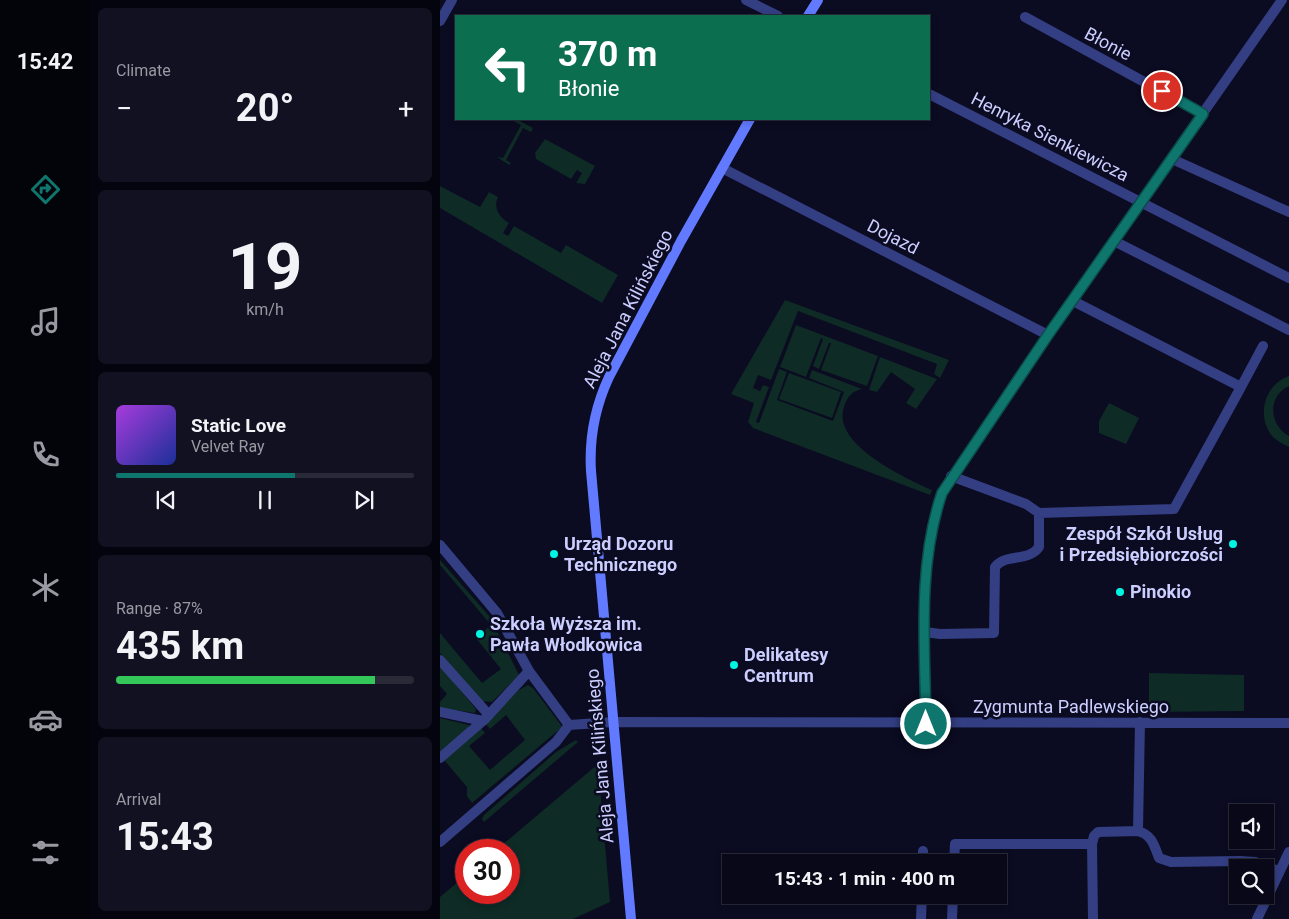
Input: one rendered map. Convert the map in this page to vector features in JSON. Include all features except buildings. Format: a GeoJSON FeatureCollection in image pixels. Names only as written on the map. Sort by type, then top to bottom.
{"type":"FeatureCollection","features":[{"type":"Feature","properties":{"kind":"main road"},"geometry":{"type":"LineString","coordinates":[[809,15],[818,0]]}},
{"type":"Feature","properties":{"kind":"main road","name":"Aleja Jana Kilińskiego"},"geometry":{"type":"LineString","coordinates":[[631,919],[591,472],[594,420],[609,377],[749,120]]}},
{"type":"Feature","properties":{"kind":"street"},"geometry":{"type":"LineString","coordinates":[[440,21],[452,0]]}},
{"type":"Feature","properties":{"kind":"street"},"geometry":{"type":"LineString","coordinates":[[746,0],[776,15]]}},
{"type":"Feature","properties":{"kind":"street"},"geometry":{"type":"LineString","coordinates":[[926,724],[925,632],[930,533],[942,493],[951,476],[1048,335],[1282,0]]}},
{"type":"Feature","properties":{"kind":"street","name":"Błonie"},"geometry":{"type":"LineString","coordinates":[[1025,18],[1203,114]]}},
{"type":"Feature","properties":{"kind":"street","name":"Henryka Sienkiewicza"},"geometry":{"type":"LineString","coordinates":[[930,95],[1289,278]]}},
{"type":"Feature","properties":{"kind":"street"},"geometry":{"type":"LineString","coordinates":[[1172,159],[1289,212]]}},
{"type":"Feature","properties":{"kind":"street","name":"Dojazd"},"geometry":{"type":"LineString","coordinates":[[722,168],[1048,335]]}},
{"type":"Feature","properties":{"kind":"street"},"geometry":{"type":"LineString","coordinates":[[1114,241],[1289,330]]}},
{"type":"Feature","properties":{"kind":"street"},"geometry":{"type":"LineString","coordinates":[[1073,301],[1240,386]]}},
{"type":"Feature","properties":{"kind":"street"},"geometry":{"type":"LineString","coordinates":[[951,476],[1026,504],[1039,513],[1174,509],[1263,346]]}},
{"type":"Feature","properties":{"kind":"street"},"geometry":{"type":"LineString","coordinates":[[925,632],[940,634],[994,634],[995,567],[1002,561],[1035,552],[1038,547],[1039,513]]}},
{"type":"Feature","properties":{"kind":"street"},"geometry":{"type":"LineString","coordinates":[[440,545],[498,613],[529,671],[569,725],[556,742],[440,842]]}},
{"type":"Feature","properties":{"kind":"street"},"geometry":{"type":"LineString","coordinates":[[440,660],[486,718]]}},
{"type":"Feature","properties":{"kind":"street"},"geometry":{"type":"LineString","coordinates":[[440,758],[486,718],[529,671]]}},
{"type":"Feature","properties":{"kind":"street"},"geometry":{"type":"LineString","coordinates":[[440,712],[486,718]]}},
{"type":"Feature","properties":{"kind":"street","name":"Zygmunta Padlewskiego"},"geometry":{"type":"LineString","coordinates":[[569,725],[613,722],[926,724],[1289,723]]}},
{"type":"Feature","properties":{"kind":"street"},"geometry":{"type":"LineString","coordinates":[[1138,831],[1140,722]]}},
{"type":"Feature","properties":{"kind":"street"},"geometry":{"type":"LineString","coordinates":[[1093,919],[1092,844],[1094,836],[1098,832],[1138,831],[1146,834],[1152,839],[1159,858],[1163,860],[1247,862],[1278,871]]}},
{"type":"Feature","properties":{"kind":"street"},"geometry":{"type":"LineString","coordinates":[[954,854],[955,844],[1092,844]]}},
{"type":"Feature","properties":{"kind":"street"},"geometry":{"type":"LineString","coordinates":[[1257,919],[1278,871],[1289,852]]}},
{"type":"Feature","properties":{"kind":"street"},"geometry":{"type":"LineString","coordinates":[[921,919],[922,904]]}},
{"type":"Feature","properties":{"kind":"street"},"geometry":{"type":"LineString","coordinates":[[952,919],[953,904]]}},
{"type":"Feature","properties":{"kind":"green space"},"geometry":{"type":"Polygon","coordinates":[[[512,120],[518,120],[533,128],[531,132],[523,128],[506,160],[511,163],[509,165],[497,157],[503,158],[521,125],[512,120]]]}},
{"type":"Feature","properties":{"kind":"green space"},"geometry":{"type":"Polygon","coordinates":[[[545,139],[595,166],[585,184],[576,183],[582,173],[577,170],[571,179],[536,159],[535,153],[545,139]]]}},
{"type":"Feature","properties":{"kind":"green space"},"geometry":{"type":"Polygon","coordinates":[[[440,186],[480,207],[489,192],[498,197],[496,205],[498,212],[509,223],[503,233],[508,236],[514,226],[561,253],[566,245],[618,275],[602,303],[440,208],[440,186]]]}},
{"type":"Feature","properties":{"kind":"green space"},"geometry":{"type":"Polygon","coordinates":[[[785,300],[949,360],[940,378],[934,374],[937,364],[798,311],[771,380],[758,375],[753,388],[760,391],[763,385],[769,387],[756,422],[759,423],[779,369],[787,372],[777,400],[833,421],[844,392],[809,378],[812,370],[862,389],[850,395],[844,407],[843,421],[848,434],[873,458],[932,490],[930,495],[753,428],[748,422],[754,403],[731,394],[785,300]]]}},
{"type":"Feature","properties":{"kind":"green space"},"geometry":{"type":"Polygon","coordinates":[[[796,325],[878,356],[867,386],[821,370],[831,343],[829,343],[819,369],[813,366],[823,339],[821,338],[806,377],[780,367],[796,325]]]}},
{"type":"Feature","properties":{"kind":"green space"},"geometry":{"type":"Polygon","coordinates":[[[880,357],[937,379],[916,409],[906,403],[915,389],[891,372],[877,392],[869,390],[880,357]]]}},
{"type":"Feature","properties":{"kind":"green space"},"geometry":{"type":"Polygon","coordinates":[[[789,373],[841,392],[832,418],[779,399],[789,373]]]}},
{"type":"Feature","properties":{"kind":"green space"},"geometry":{"type":"Polygon","coordinates":[[[1289,376],[1289,386],[1277,396],[1273,411],[1277,425],[1289,436],[1289,447],[1273,437],[1268,429],[1264,411],[1265,402],[1274,386],[1289,376]]]}},
{"type":"Feature","properties":{"kind":"green space"},"geometry":{"type":"Polygon","coordinates":[[[1109,403],[1139,418],[1126,444],[1099,433],[1099,421],[1109,403]]]}},
{"type":"Feature","properties":{"kind":"green space"},"geometry":{"type":"Polygon","coordinates":[[[440,560],[490,617],[519,675],[492,702],[480,701],[440,653],[440,633],[482,683],[501,669],[476,638],[491,625],[440,565],[440,560]]]}},
{"type":"Feature","properties":{"kind":"green space"},"geometry":{"type":"Polygon","coordinates":[[[440,666],[476,709],[475,713],[440,708],[440,702],[447,694],[440,686],[440,666]]]}},
{"type":"Feature","properties":{"kind":"green space"},"geometry":{"type":"Polygon","coordinates":[[[1149,673],[1244,675],[1244,711],[1149,712],[1149,673]]]}},
{"type":"Feature","properties":{"kind":"green space"},"geometry":{"type":"Polygon","coordinates":[[[528,685],[533,688],[561,725],[561,728],[472,803],[467,796],[467,787],[444,760],[481,728],[485,733],[469,746],[490,770],[525,740],[506,715],[490,729],[486,724],[517,691],[528,685]]]}},
{"type":"Feature","properties":{"kind":"green space"},"geometry":{"type":"Polygon","coordinates":[[[440,718],[469,725],[468,729],[440,752],[440,718]]]}},
{"type":"Feature","properties":{"kind":"green space"},"geometry":{"type":"Polygon","coordinates":[[[576,740],[578,742],[484,822],[482,819],[484,815],[556,752],[576,740]]]}},
{"type":"Feature","properties":{"kind":"green space"},"geometry":{"type":"Polygon","coordinates":[[[598,764],[610,902],[573,919],[440,919],[440,897],[455,884],[455,904],[520,904],[520,839],[509,839],[598,764]]]}},
{"type":"Feature","properties":{"kind":"place","name":"Zespół Szkół Usług i Przedsiębiorczości"},"geometry":{"type":"Point","coordinates":[1233,544]}},
{"type":"Feature","properties":{"kind":"place","name":"Urząd Dozoru Technicznego"},"geometry":{"type":"Point","coordinates":[554,554]}},
{"type":"Feature","properties":{"kind":"place","name":"Pinokio"},"geometry":{"type":"Point","coordinates":[1120,592]}},
{"type":"Feature","properties":{"kind":"place","name":"Szkoła Wyższa im. Pawła Włodkowica"},"geometry":{"type":"Point","coordinates":[480,634]}},
{"type":"Feature","properties":{"kind":"place","name":"Delikatesy Centrum"},"geometry":{"type":"Point","coordinates":[734,665]}},
{"type":"Feature","properties":{"kind":"route"},"geometry":{"type":"LineString","coordinates":[[926,724],[926,574],[932,522],[942,493],[951,476],[1048,335],[1203,114],[1162,91]]}}]}
